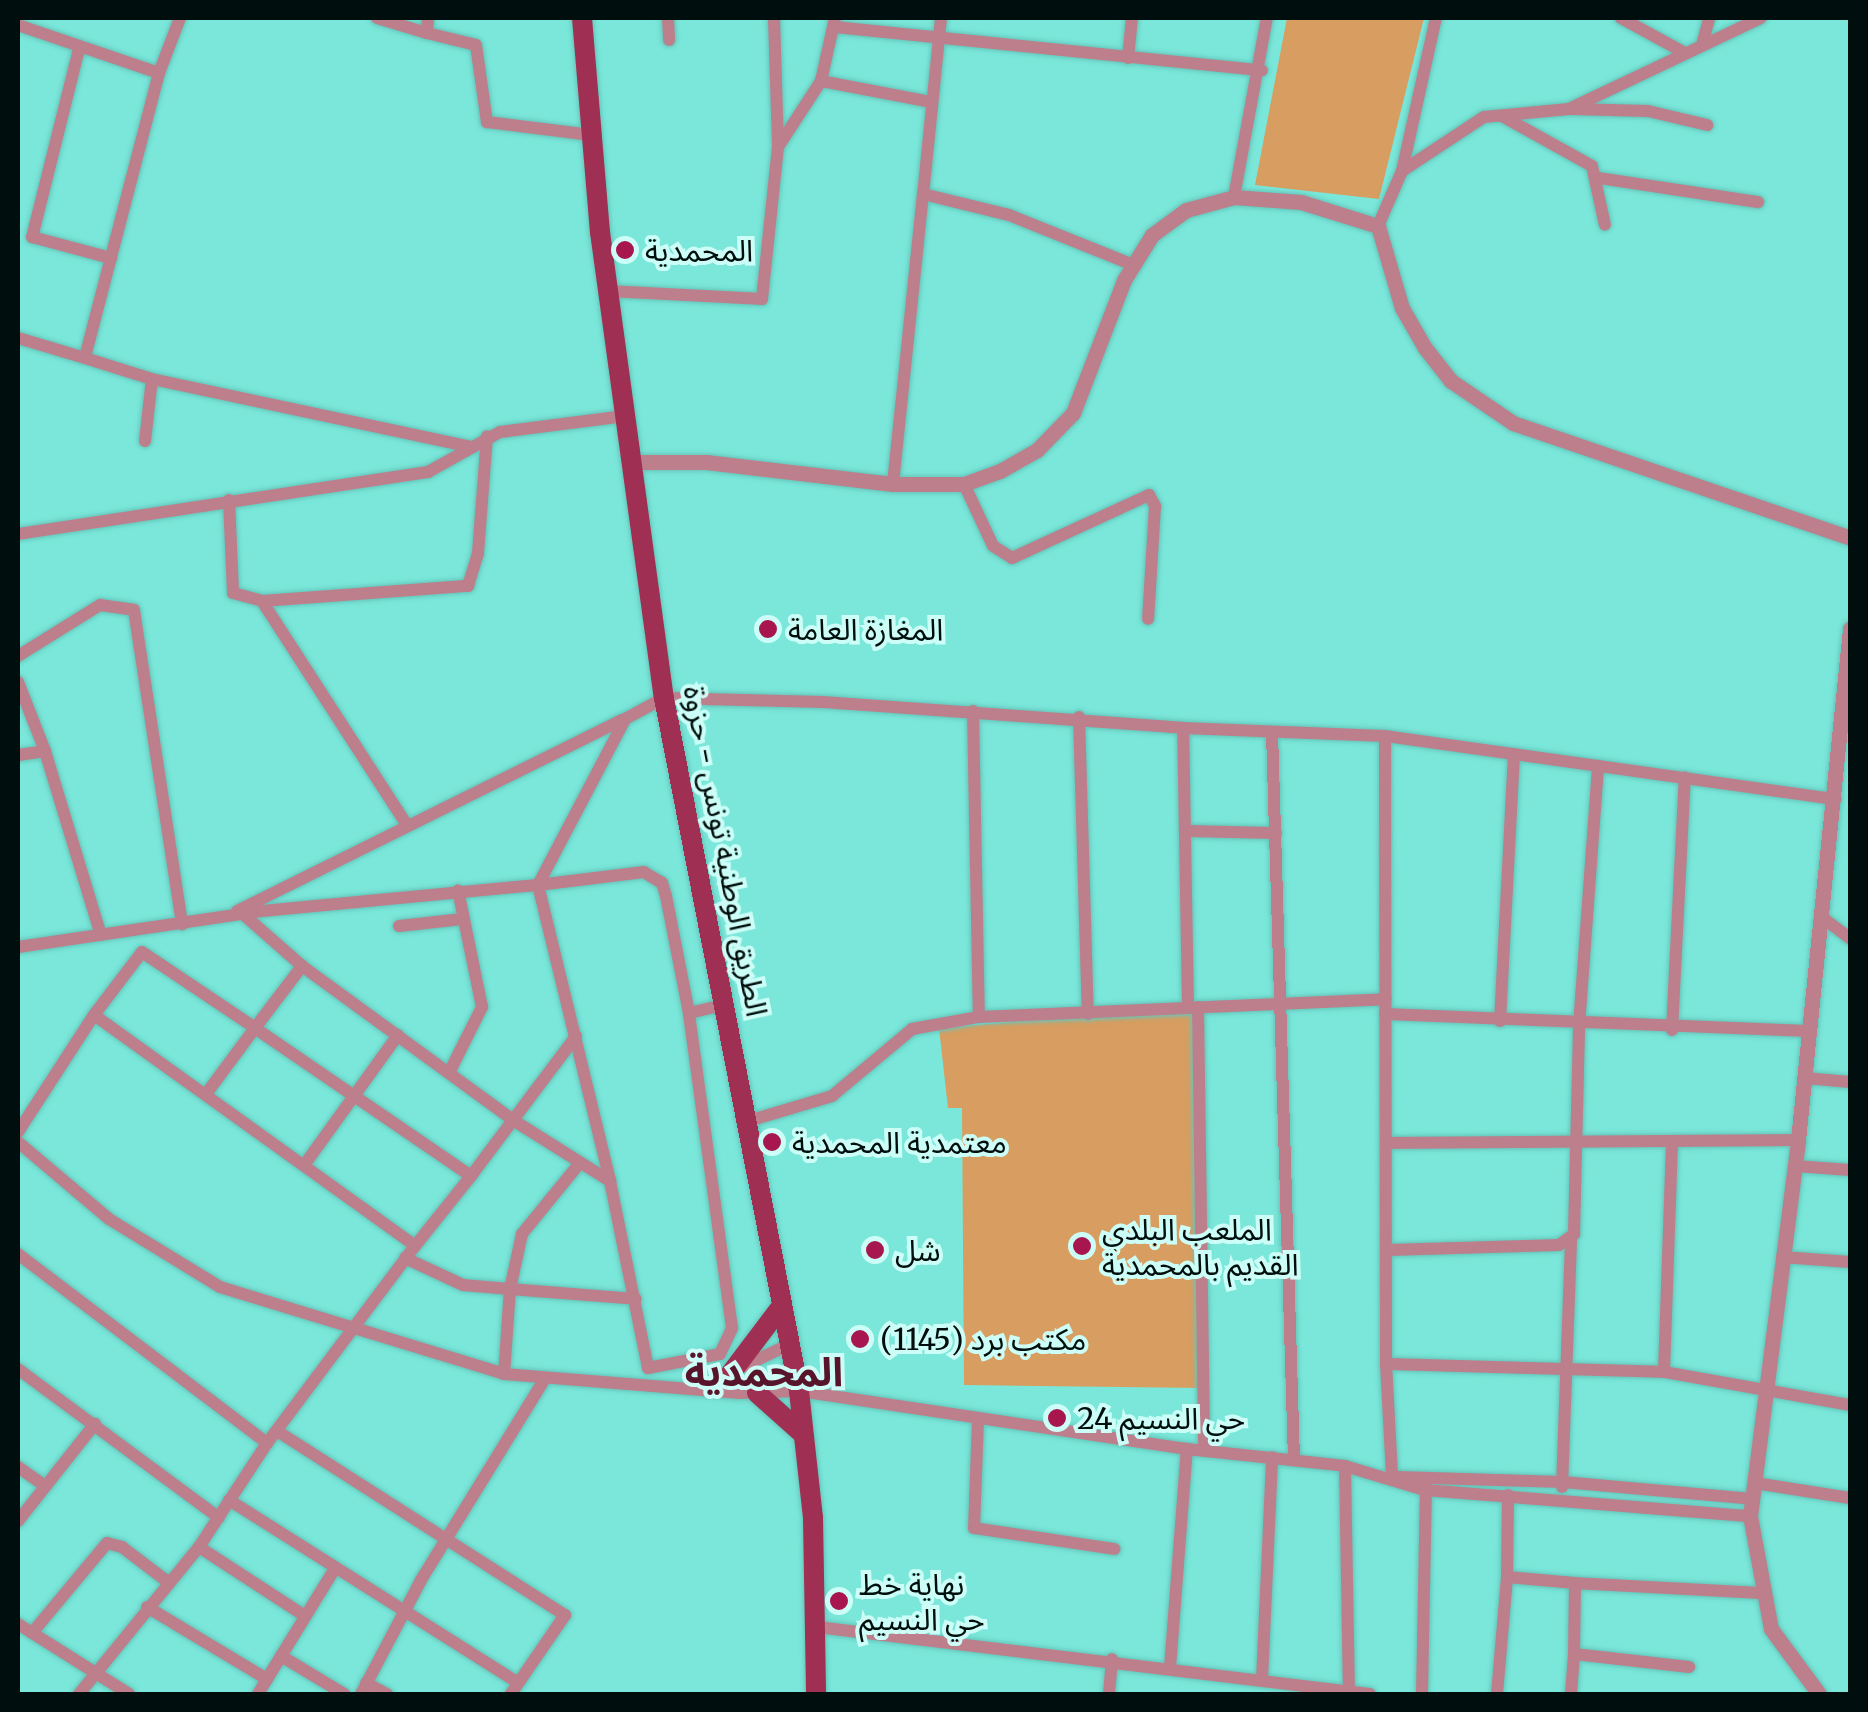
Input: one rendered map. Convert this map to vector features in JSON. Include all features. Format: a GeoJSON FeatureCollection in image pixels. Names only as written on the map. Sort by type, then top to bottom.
{"type":"FeatureCollection","features":[{"type":"Feature","properties":{"kind":"main road","name":"الطريق الوطنية تونس - حزوة"},"geometry":{"type":"LineString","coordinates":[[582,18],[591,135],[664,698],[727,1004],[745,1122],[799,1390],[817,1626],[816,1694]]}},
{"type":"Feature","properties":{"kind":"main road"},"geometry":{"type":"LineString","coordinates":[[722,1383],[782,1307]]}},
{"type":"Feature","properties":{"kind":"main road"},"geometry":{"type":"LineString","coordinates":[[756,1394],[804,1436]]}},
{"type":"Feature","properties":{"kind":"street"},"geometry":{"type":"LineString","coordinates":[[85,358],[158,73],[180,18]]}},
{"type":"Feature","properties":{"kind":"street"},"geometry":{"type":"LineString","coordinates":[[377,18],[476,45],[487,122],[591,135]]}},
{"type":"Feature","properties":{"kind":"street"},"geometry":{"type":"LineString","coordinates":[[427,33],[428,18]]}},
{"type":"Feature","properties":{"kind":"street"},"geometry":{"type":"LineString","coordinates":[[668,18],[669,40]]}},
{"type":"Feature","properties":{"kind":"street"},"geometry":{"type":"LineString","coordinates":[[610,291],[762,299],[778,147],[774,18]]}},
{"type":"Feature","properties":{"kind":"street"},"geometry":{"type":"LineString","coordinates":[[894,484],[941,18]]}},
{"type":"Feature","properties":{"kind":"street"},"geometry":{"type":"LineString","coordinates":[[1128,58],[1132,18]]}},
{"type":"Feature","properties":{"kind":"street"},"geometry":{"type":"LineString","coordinates":[[1234,197],[1262,70],[1267,18]]}},
{"type":"Feature","properties":{"kind":"street"},"geometry":{"type":"LineString","coordinates":[[1436,18],[1402,172],[1378,226],[1402,308],[1424,348],[1452,381],[1513,423],[1850,538]]}},
{"type":"Feature","properties":{"kind":"street"},"geometry":{"type":"LineString","coordinates":[[1620,18],[1684,53]]}},
{"type":"Feature","properties":{"kind":"street"},"geometry":{"type":"LineString","coordinates":[[1702,45],[1709,18]]}},
{"type":"Feature","properties":{"kind":"street"},"geometry":{"type":"LineString","coordinates":[[1568,110],[1760,18]]}},
{"type":"Feature","properties":{"kind":"street"},"geometry":{"type":"LineString","coordinates":[[778,147],[821,81],[835,22],[938,37],[1262,70]]}},
{"type":"Feature","properties":{"kind":"street"},"geometry":{"type":"LineString","coordinates":[[18,26],[158,73]]}},
{"type":"Feature","properties":{"kind":"street"},"geometry":{"type":"LineString","coordinates":[[79,49],[32,237],[110,258]]}},
{"type":"Feature","properties":{"kind":"street"},"geometry":{"type":"LineString","coordinates":[[821,81],[931,102]]}},
{"type":"Feature","properties":{"kind":"street"},"geometry":{"type":"LineString","coordinates":[[1402,172],[1447,137],[1500,115],[1568,110],[1648,111],[1708,125]]}},
{"type":"Feature","properties":{"kind":"street"},"geometry":{"type":"LineString","coordinates":[[1500,115],[1592,166],[1599,178],[1605,225]]}},
{"type":"Feature","properties":{"kind":"street"},"geometry":{"type":"LineString","coordinates":[[1599,178],[1758,202]]}},
{"type":"Feature","properties":{"kind":"street"},"geometry":{"type":"LineString","coordinates":[[923,194],[1009,216],[1131,264]]}},
{"type":"Feature","properties":{"kind":"street"},"geometry":{"type":"LineString","coordinates":[[632,462],[706,462],[894,484],[964,484],[1037,450],[1072,413],[1131,264],[1152,235],[1186,210],[1234,197],[1300,202],[1378,226]]}},
{"type":"Feature","properties":{"kind":"street"},"geometry":{"type":"LineString","coordinates":[[18,338],[152,380],[471,447]]}},
{"type":"Feature","properties":{"kind":"street"},"geometry":{"type":"LineString","coordinates":[[145,441],[152,380]]}},
{"type":"Feature","properties":{"kind":"street"},"geometry":{"type":"LineString","coordinates":[[18,534],[428,472],[487,436],[625,416]]}},
{"type":"Feature","properties":{"kind":"street"},"geometry":{"type":"LineString","coordinates":[[229,500],[234,594],[262,601],[470,585],[487,436]]}},
{"type":"Feature","properties":{"kind":"street"},"geometry":{"type":"LineString","coordinates":[[964,484],[993,546],[1012,558],[1149,495],[1155,506],[1148,620]]}},
{"type":"Feature","properties":{"kind":"street"},"geometry":{"type":"LineString","coordinates":[[262,601],[406,824]]}},
{"type":"Feature","properties":{"kind":"street"},"geometry":{"type":"LineString","coordinates":[[18,656],[100,605],[134,610],[182,924]]}},
{"type":"Feature","properties":{"kind":"street"},"geometry":{"type":"LineString","coordinates":[[1819,1694],[1770,1629],[1760,1593],[1752,1499],[1763,1390],[1796,1166],[1836,799],[1845,775],[1850,634]]}},
{"type":"Feature","properties":{"kind":"street"},"geometry":{"type":"LineString","coordinates":[[18,682],[45,751],[102,935]]}},
{"type":"Feature","properties":{"kind":"street"},"geometry":{"type":"LineString","coordinates":[[222,918],[664,698],[972,711],[1183,728],[1384,736],[1836,799]]}},
{"type":"Feature","properties":{"kind":"street"},"geometry":{"type":"LineString","coordinates":[[972,711],[979,1018]]}},
{"type":"Feature","properties":{"kind":"street"},"geometry":{"type":"LineString","coordinates":[[1079,718],[1088,1014]]}},
{"type":"Feature","properties":{"kind":"street"},"geometry":{"type":"LineString","coordinates":[[625,719],[538,885],[610,1181],[636,1299],[648,1384]]}},
{"type":"Feature","properties":{"kind":"street"},"geometry":{"type":"LineString","coordinates":[[1183,728],[1204,1450]]}},
{"type":"Feature","properties":{"kind":"street"},"geometry":{"type":"LineString","coordinates":[[1272,732],[1294,1460]]}},
{"type":"Feature","properties":{"kind":"street"},"geometry":{"type":"LineString","coordinates":[[1384,736],[1386,1364],[1394,1476]]}},
{"type":"Feature","properties":{"kind":"street"},"geometry":{"type":"LineString","coordinates":[[18,755],[45,751]]}},
{"type":"Feature","properties":{"kind":"street"},"geometry":{"type":"LineString","coordinates":[[1500,1021],[1514,754]]}},
{"type":"Feature","properties":{"kind":"street"},"geometry":{"type":"LineString","coordinates":[[1562,1498],[1579,1026],[1598,766]]}},
{"type":"Feature","properties":{"kind":"street"},"geometry":{"type":"LineString","coordinates":[[1672,1030],[1685,778]]}},
{"type":"Feature","properties":{"kind":"street"},"geometry":{"type":"LineString","coordinates":[[1184,831],[1276,832]]}},
{"type":"Feature","properties":{"kind":"street"},"geometry":{"type":"LineString","coordinates":[[18,947],[244,914],[458,890],[644,872],[662,883],[688,1013],[731,1341],[720,1354],[648,1368]]}},
{"type":"Feature","properties":{"kind":"street"},"geometry":{"type":"LineString","coordinates":[[450,1071],[482,1008],[458,890]]}},
{"type":"Feature","properties":{"kind":"street"},"geometry":{"type":"LineString","coordinates":[[244,914],[302,966],[512,1120],[610,1181]]}},
{"type":"Feature","properties":{"kind":"street"},"geometry":{"type":"LineString","coordinates":[[1823,918],[1850,938]]}},
{"type":"Feature","properties":{"kind":"street"},"geometry":{"type":"LineString","coordinates":[[399,926],[463,919]]}},
{"type":"Feature","properties":{"kind":"street"},"geometry":{"type":"LineString","coordinates":[[18,1132],[155,928]]}},
{"type":"Feature","properties":{"kind":"street"},"geometry":{"type":"LineString","coordinates":[[142,952],[353,1101],[471,1176]]}},
{"type":"Feature","properties":{"kind":"street"},"geometry":{"type":"LineString","coordinates":[[206,1094],[302,966]]}},
{"type":"Feature","properties":{"kind":"street"},"geometry":{"type":"LineString","coordinates":[[688,1013],[727,1004]]}},
{"type":"Feature","properties":{"kind":"street"},"geometry":{"type":"LineString","coordinates":[[745,1122],[832,1096],[912,1029],[979,1018],[1283,1004],[1385,1007],[1579,1026],[1809,1031]]}},
{"type":"Feature","properties":{"kind":"street"},"geometry":{"type":"LineString","coordinates":[[94,1016],[415,1246]]}},
{"type":"Feature","properties":{"kind":"street"},"geometry":{"type":"LineString","coordinates":[[305,1164],[398,1034]]}},
{"type":"Feature","properties":{"kind":"street"},"geometry":{"type":"LineString","coordinates":[[79,1694],[146,1607],[199,1547],[267,1443],[576,1036]]}},
{"type":"Feature","properties":{"kind":"street"},"geometry":{"type":"LineString","coordinates":[[1805,1078],[1850,1082]]}},
{"type":"Feature","properties":{"kind":"street"},"geometry":{"type":"LineString","coordinates":[[1386,1143],[1798,1140]]}},
{"type":"Feature","properties":{"kind":"street"},"geometry":{"type":"LineString","coordinates":[[18,1142],[109,1219],[220,1287],[504,1374],[544,1380],[722,1383],[756,1394],[799,1390],[1186,1449],[1345,1466],[1508,1495],[1850,1498]]}},
{"type":"Feature","properties":{"kind":"street"},"geometry":{"type":"LineString","coordinates":[[1664,1372],[1672,1142]]}},
{"type":"Feature","properties":{"kind":"street"},"geometry":{"type":"LineString","coordinates":[[504,1374],[510,1289],[522,1234],[579,1164]]}},
{"type":"Feature","properties":{"kind":"street"},"geometry":{"type":"LineString","coordinates":[[1796,1166],[1850,1170]]}},
{"type":"Feature","properties":{"kind":"street"},"geometry":{"type":"LineString","coordinates":[[1388,1250],[1571,1240]]}},
{"type":"Feature","properties":{"kind":"street"},"geometry":{"type":"LineString","coordinates":[[18,1254],[267,1443]]}},
{"type":"Feature","properties":{"kind":"street"},"geometry":{"type":"LineString","coordinates":[[1782,1257],[1850,1262]]}},
{"type":"Feature","properties":{"kind":"street"},"geometry":{"type":"LineString","coordinates":[[405,1258],[463,1285],[636,1299]]}},
{"type":"Feature","properties":{"kind":"street"},"geometry":{"type":"LineString","coordinates":[[722,1383],[788,1345]]}},
{"type":"Feature","properties":{"kind":"street"},"geometry":{"type":"LineString","coordinates":[[1386,1364],[1664,1372],[1850,1405]]}},
{"type":"Feature","properties":{"kind":"street"},"geometry":{"type":"LineString","coordinates":[[18,1369],[219,1518]]}},
{"type":"Feature","properties":{"kind":"street"},"geometry":{"type":"LineString","coordinates":[[388,1694],[364,1689],[402,1614],[544,1380]]}},
{"type":"Feature","properties":{"kind":"street"},"geometry":{"type":"LineString","coordinates":[[978,1420],[974,1528],[1114,1550]]}},
{"type":"Feature","properties":{"kind":"street"},"geometry":{"type":"LineString","coordinates":[[18,1520],[95,1424]]}},
{"type":"Feature","properties":{"kind":"street"},"geometry":{"type":"LineString","coordinates":[[229,1500],[514,1689],[564,1615],[277,1431]]}},
{"type":"Feature","properties":{"kind":"street"},"geometry":{"type":"LineString","coordinates":[[1170,1668],[1186,1449]]}},
{"type":"Feature","properties":{"kind":"street"},"geometry":{"type":"LineString","coordinates":[[1262,1680],[1272,1457]]}},
{"type":"Feature","properties":{"kind":"street"},"geometry":{"type":"LineString","coordinates":[[1345,1466],[1349,1692]]}},
{"type":"Feature","properties":{"kind":"street"},"geometry":{"type":"LineString","coordinates":[[18,1467],[44,1485]]}},
{"type":"Feature","properties":{"kind":"street"},"geometry":{"type":"LineString","coordinates":[[1426,1483],[1563,1482],[1752,1499]]}},
{"type":"Feature","properties":{"kind":"street"},"geometry":{"type":"LineString","coordinates":[[1422,1694],[1426,1483]]}},
{"type":"Feature","properties":{"kind":"street"},"geometry":{"type":"LineString","coordinates":[[1498,1694],[1507,1577],[1508,1495]]}},
{"type":"Feature","properties":{"kind":"street"},"geometry":{"type":"LineString","coordinates":[[32,1633],[106,1544],[122,1547],[168,1582]]}},
{"type":"Feature","properties":{"kind":"street"},"geometry":{"type":"LineString","coordinates":[[199,1547],[305,1616]]}},
{"type":"Feature","properties":{"kind":"street"},"geometry":{"type":"LineString","coordinates":[[258,1694],[334,1570]]}},
{"type":"Feature","properties":{"kind":"street"},"geometry":{"type":"LineString","coordinates":[[1507,1577],[1760,1593]]}},
{"type":"Feature","properties":{"kind":"street"},"geometry":{"type":"LineString","coordinates":[[1571,1694],[1576,1583]]}},
{"type":"Feature","properties":{"kind":"street"},"geometry":{"type":"LineString","coordinates":[[146,1607],[266,1679]]}},
{"type":"Feature","properties":{"kind":"street"},"geometry":{"type":"LineString","coordinates":[[18,1624],[129,1694]]}},
{"type":"Feature","properties":{"kind":"street"},"geometry":{"type":"LineString","coordinates":[[817,1626],[1370,1694]]}},
{"type":"Feature","properties":{"kind":"street"},"geometry":{"type":"LineString","coordinates":[[1574,1654],[1689,1667]]}},
{"type":"Feature","properties":{"kind":"street"},"geometry":{"type":"LineString","coordinates":[[281,1656],[344,1694]]}},
{"type":"Feature","properties":{"kind":"street"},"geometry":{"type":"LineString","coordinates":[[1108,1694],[1112,1660]]}},
{"type":"Feature","properties":{"kind":"shaded area"},"geometry":{"type":"Polygon","coordinates":[[[1287,18],[1424,18],[1379,199],[1255,185],[1287,18]]]}},
{"type":"Feature","properties":{"kind":"shaded area","name":"الملعب البلدي القديم بالمحمدية"},"geometry":{"type":"Polygon","coordinates":[[[1195,1007],[1204,1388],[964,1385],[962,1108],[948,1108],[939,1028],[1195,1007]]]}},
{"type":"Feature","properties":{"kind":"place","name":"المحمدية"},"geometry":{"type":"Point","coordinates":[625,250]}},
{"type":"Feature","properties":{"kind":"place","name":"المغازة العامة"},"geometry":{"type":"Point","coordinates":[768,629]}},
{"type":"Feature","properties":{"kind":"place","name":"معتمدية المحمدية"},"geometry":{"type":"Point","coordinates":[772,1142]}},
{"type":"Feature","properties":{"kind":"place","name":"الملعب البلدي القديم بالمحمدية"},"geometry":{"type":"Point","coordinates":[1082,1246]}},
{"type":"Feature","properties":{"kind":"place","name":"شل"},"geometry":{"type":"Point","coordinates":[875,1250]}},
{"type":"Feature","properties":{"kind":"place","name":"مكتب برد (1145)"},"geometry":{"type":"Point","coordinates":[860,1339]}},
{"type":"Feature","properties":{"kind":"place","name":"حي النسيم 24"},"geometry":{"type":"Point","coordinates":[1057,1418]}},
{"type":"Feature","properties":{"kind":"place","name":"نهاية خط حي النسيم"},"geometry":{"type":"Point","coordinates":[839,1601]}},
{"type":"Feature","properties":{"kind":"district","name":"المحمدية"},"geometry":{"type":"Point","coordinates":[764,1372]}}]}
